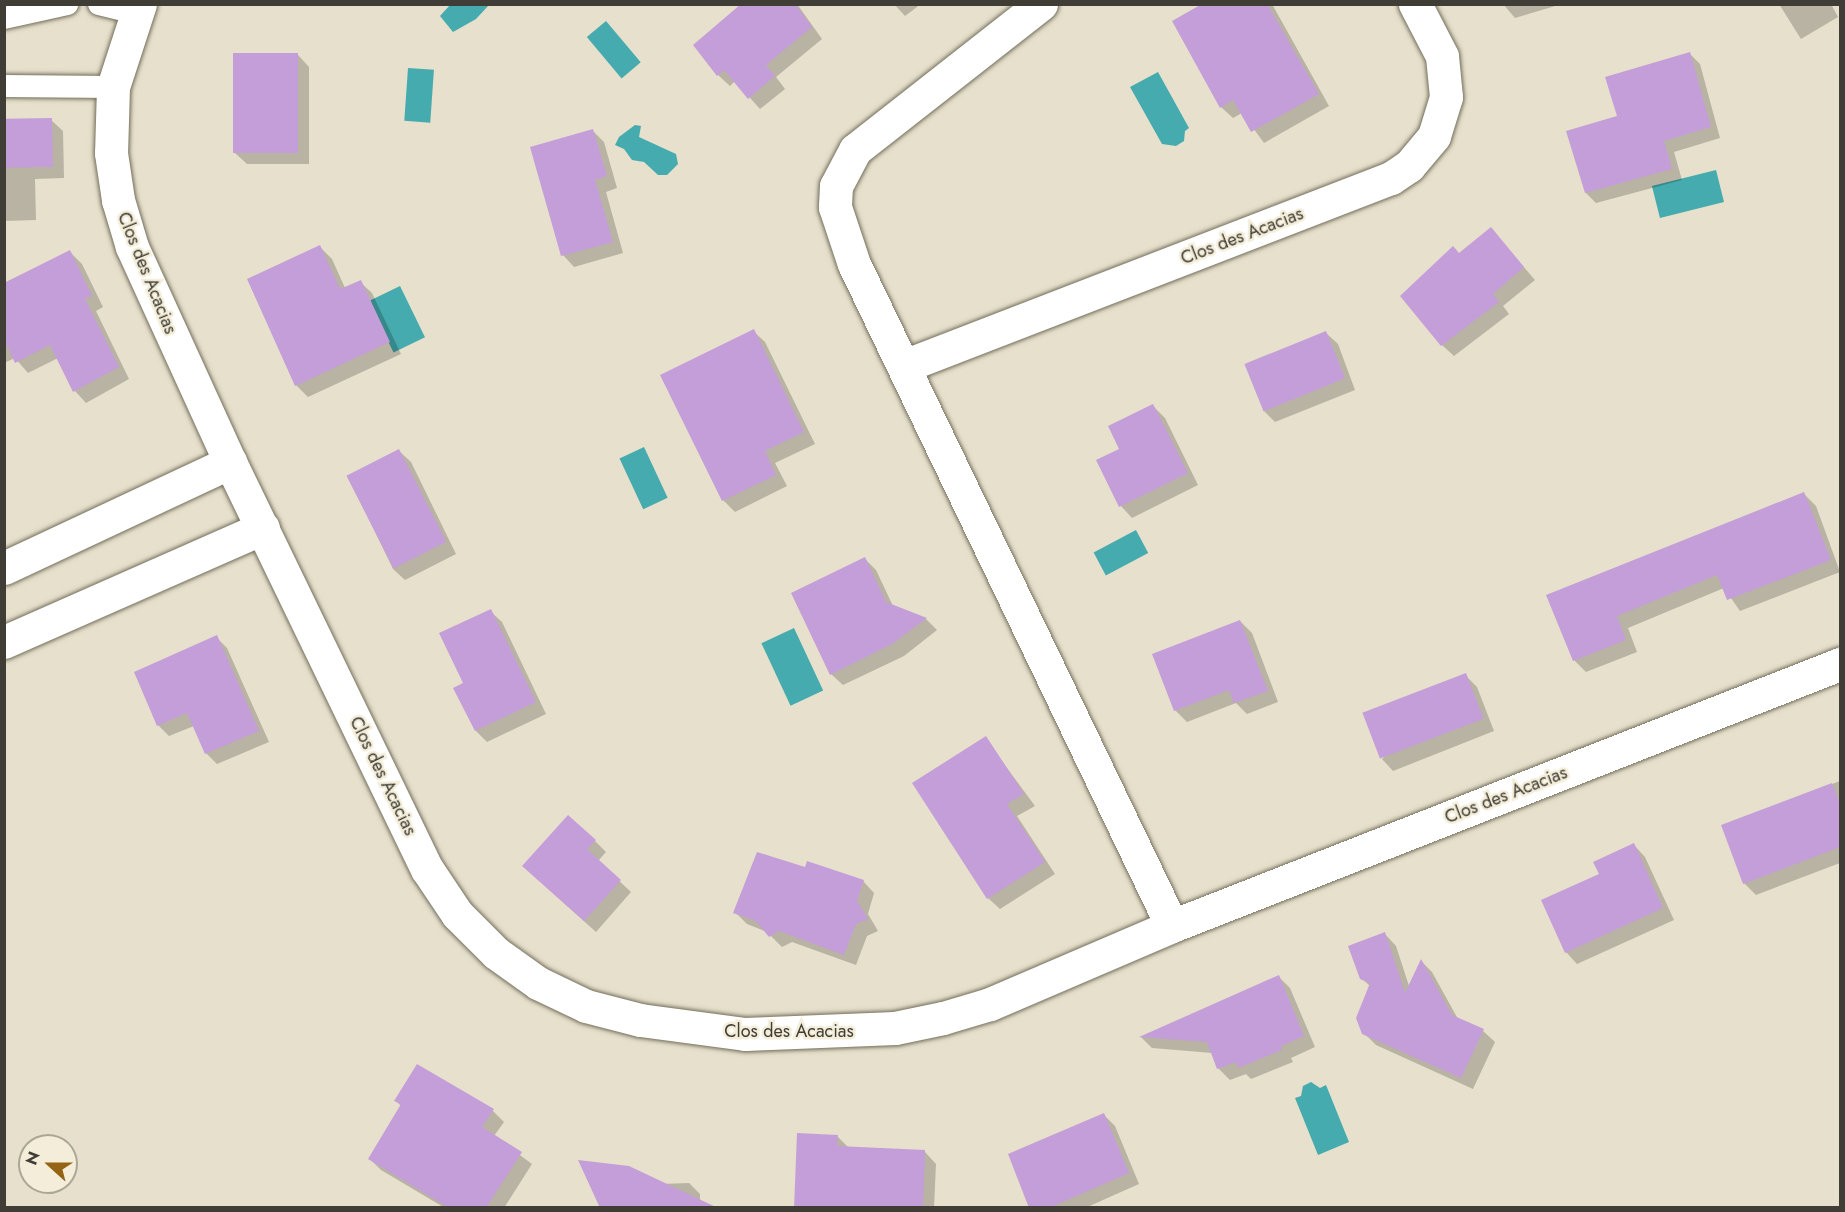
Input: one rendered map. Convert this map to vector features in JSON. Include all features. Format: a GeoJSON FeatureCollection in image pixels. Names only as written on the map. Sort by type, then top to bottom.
{"type":"FeatureCollection","features":[{"type":"Feature","properties":{"kind":"street"},"geometry":{"type":"LineString","coordinates":[[1041,4],[873,134],[843,166],[836,186],[840,228],[1172,926]]}},
{"type":"Feature","properties":{"kind":"street","name":"Clos des Acacias"},"geometry":{"type":"LineString","coordinates":[[904,366],[1391,178],[1409,166],[1434,136],[1446,97],[1442,56],[1415,4]]}},
{"type":"Feature","properties":{"kind":"street","name":"Clos des Acacias"},"geometry":{"type":"LineString","coordinates":[[138,9],[113,87],[111,153],[118,200],[132,247],[230,462],[427,869],[457,915],[496,953],[530,977],[586,1005],[640,1020],[745,1034],[895,1028],[990,1004],[1172,926],[1840,663]]}},
{"type":"Feature","properties":{"kind":"street"},"geometry":{"type":"LineString","coordinates":[[4,567],[230,462]]}},
{"type":"Feature","properties":{"kind":"street"},"geometry":{"type":"LineString","coordinates":[[4,642],[263,528]]}},
{"type":"Feature","properties":{"kind":"lane"},"geometry":{"type":"LineString","coordinates":[[4,18],[67,4]]}},
{"type":"Feature","properties":{"kind":"lane"},"geometry":{"type":"LineString","coordinates":[[99,4],[138,9]]}},
{"type":"Feature","properties":{"kind":"lane"},"geometry":{"type":"LineString","coordinates":[[4,86],[113,87]]}},
{"type":"Feature","properties":{"kind":"water"},"geometry":{"type":"Polygon","coordinates":[[[450,5],[489,5],[476,19],[453,32],[440,16],[450,5]]]}},
{"type":"Feature","properties":{"kind":"water"},"geometry":{"type":"Polygon","coordinates":[[[606,21],[641,62],[622,78],[587,37],[606,21]]]}},
{"type":"Feature","properties":{"kind":"water"},"geometry":{"type":"Polygon","coordinates":[[[408,68],[434,70],[430,123],[404,121],[408,68]]]}},
{"type":"Feature","properties":{"kind":"water"},"geometry":{"type":"Polygon","coordinates":[[[1158,72],[1189,128],[1185,131],[1184,141],[1176,146],[1162,144],[1130,87],[1158,72]]]}},
{"type":"Feature","properties":{"kind":"water"},"geometry":{"type":"Polygon","coordinates":[[[635,125],[641,126],[639,137],[676,154],[678,164],[667,175],[658,175],[644,162],[632,160],[624,149],[615,145],[619,137],[635,125]]]}},
{"type":"Feature","properties":{"kind":"water"},"geometry":{"type":"Polygon","coordinates":[[[1716,170],[1724,202],[1660,218],[1652,186],[1716,170]]]}},
{"type":"Feature","properties":{"kind":"water"},"geometry":{"type":"Polygon","coordinates":[[[400,286],[425,337],[394,353],[369,301],[400,286]]]}},
{"type":"Feature","properties":{"kind":"water"},"geometry":{"type":"Polygon","coordinates":[[[644,447],[668,498],[643,509],[620,458],[644,447]]]}},
{"type":"Feature","properties":{"kind":"water"},"geometry":{"type":"Polygon","coordinates":[[[1136,530],[1148,553],[1106,575],[1094,553],[1136,530]]]}},
{"type":"Feature","properties":{"kind":"water"},"geometry":{"type":"Polygon","coordinates":[[[794,628],[823,691],[791,706],[761,643],[794,628]]]}},
{"type":"Feature","properties":{"kind":"water"},"geometry":{"type":"Polygon","coordinates":[[[1311,1082],[1320,1088],[1326,1085],[1349,1142],[1318,1155],[1295,1098],[1301,1096],[1303,1086],[1311,1082]]]}},
{"type":"Feature","properties":{"kind":"building"},"geometry":{"type":"Polygon","coordinates":[[[741,4],[795,4],[812,27],[766,65],[775,76],[748,99],[724,70],[717,76],[693,45],[741,4]]]}},
{"type":"Feature","properties":{"kind":"building"},"geometry":{"type":"Polygon","coordinates":[[[1202,4],[1267,4],[1319,94],[1251,132],[1233,100],[1220,108],[1172,21],[1202,4]]]}},
{"type":"Feature","properties":{"kind":"building"},"geometry":{"type":"Polygon","coordinates":[[[1690,52],[1711,127],[1664,141],[1672,169],[1585,193],[1566,131],[1617,116],[1605,77],[1690,52]]]}},
{"type":"Feature","properties":{"kind":"building"},"geometry":{"type":"Polygon","coordinates":[[[233,53],[298,53],[298,153],[233,153],[233,53]]]}},
{"type":"Feature","properties":{"kind":"building"},"geometry":{"type":"Polygon","coordinates":[[[52,118],[53,167],[5,168],[4,119],[52,118]]]}},
{"type":"Feature","properties":{"kind":"building"},"geometry":{"type":"Polygon","coordinates":[[[593,129],[607,176],[595,180],[613,242],[561,256],[530,147],[593,129]]]}},
{"type":"Feature","properties":{"kind":"building"},"geometry":{"type":"Polygon","coordinates":[[[1491,227],[1524,267],[1493,294],[1499,302],[1441,346],[1400,296],[1453,246],[1459,253],[1491,227]]]}},
{"type":"Feature","properties":{"kind":"building"},"geometry":{"type":"Polygon","coordinates":[[[320,245],[340,289],[361,280],[390,342],[295,386],[247,279],[320,245]]]}},
{"type":"Feature","properties":{"kind":"building"},"geometry":{"type":"Polygon","coordinates":[[[70,250],[92,296],[85,299],[119,367],[73,392],[50,345],[15,363],[4,339],[4,283],[70,250]]]}},
{"type":"Feature","properties":{"kind":"building"},"geometry":{"type":"Polygon","coordinates":[[[754,329],[804,432],[765,451],[776,475],[722,501],[660,375],[754,329]]]}},
{"type":"Feature","properties":{"kind":"building"},"geometry":{"type":"Polygon","coordinates":[[[1326,331],[1345,378],[1264,411],[1244,364],[1326,331]]]}},
{"type":"Feature","properties":{"kind":"building"},"geometry":{"type":"Polygon","coordinates":[[[1153,404],[1188,473],[1119,507],[1096,460],[1119,449],[1108,426],[1153,404]]]}},
{"type":"Feature","properties":{"kind":"building"},"geometry":{"type":"Polygon","coordinates":[[[399,449],[446,542],[394,568],[346,476],[399,449]]]}},
{"type":"Feature","properties":{"kind":"building"},"geometry":{"type":"Polygon","coordinates":[[[1804,492],[1831,560],[1727,600],[1717,575],[1617,616],[1626,640],[1573,661],[1546,595],[1804,492]]]}},
{"type":"Feature","properties":{"kind":"building"},"geometry":{"type":"Polygon","coordinates":[[[865,557],[886,602],[927,618],[892,644],[830,675],[791,593],[865,557]]]}},
{"type":"Feature","properties":{"kind":"building"},"geometry":{"type":"Polygon","coordinates":[[[491,609],[536,702],[475,731],[453,688],[463,683],[439,633],[491,609]]]}},
{"type":"Feature","properties":{"kind":"building"},"geometry":{"type":"Polygon","coordinates":[[[1240,620],[1268,691],[1234,703],[1229,690],[1174,711],[1152,654],[1240,620]]]}},
{"type":"Feature","properties":{"kind":"building"},"geometry":{"type":"Polygon","coordinates":[[[217,635],[259,731],[205,754],[187,713],[157,726],[134,672],[217,635]]]}},
{"type":"Feature","properties":{"kind":"building"},"geometry":{"type":"Polygon","coordinates":[[[1466,673],[1484,719],[1380,759],[1362,713],[1466,673]]]}},
{"type":"Feature","properties":{"kind":"building"},"geometry":{"type":"Polygon","coordinates":[[[986,736],[1024,794],[1007,804],[1045,862],[987,899],[912,783],[986,736]]]}},
{"type":"Feature","properties":{"kind":"building"},"geometry":{"type":"Polygon","coordinates":[[[1832,783],[1840,804],[1840,847],[1743,884],[1721,825],[1832,783]]]}},
{"type":"Feature","properties":{"kind":"building"},"geometry":{"type":"Polygon","coordinates":[[[568,815],[596,840],[587,849],[621,880],[584,921],[522,866],[568,815]]]}},
{"type":"Feature","properties":{"kind":"building"},"geometry":{"type":"Polygon","coordinates":[[[1634,843],[1663,908],[1565,953],[1541,900],[1599,874],[1593,862],[1634,843]]]}},
{"type":"Feature","properties":{"kind":"building"},"geometry":{"type":"Polygon","coordinates":[[[757,852],[805,867],[807,861],[864,880],[857,901],[868,919],[856,924],[844,955],[779,931],[769,937],[756,921],[733,913],[757,852]]]}},
{"type":"Feature","properties":{"kind":"building"},"geometry":{"type":"Polygon","coordinates":[[[1385,932],[1405,993],[1421,959],[1452,1015],[1484,1029],[1461,1078],[1362,1034],[1356,1018],[1370,983],[1360,979],[1348,946],[1385,932]]]}},
{"type":"Feature","properties":{"kind":"building"},"geometry":{"type":"Polygon","coordinates":[[[1279,975],[1304,1036],[1281,1046],[1282,1050],[1238,1068],[1236,1062],[1217,1069],[1207,1042],[1139,1037],[1279,975]]]}},
{"type":"Feature","properties":{"kind":"building"},"geometry":{"type":"Polygon","coordinates":[[[417,1064],[494,1109],[482,1127],[522,1152],[486,1208],[449,1208],[368,1159],[401,1104],[394,1101],[417,1064]]]}},
{"type":"Feature","properties":{"kind":"building"},"geometry":{"type":"Polygon","coordinates":[[[1104,1113],[1129,1173],[1049,1208],[1029,1208],[1008,1154],[1104,1113]]]}},
{"type":"Feature","properties":{"kind":"building"},"geometry":{"type":"Polygon","coordinates":[[[797,1133],[838,1135],[837,1146],[925,1150],[923,1208],[794,1208],[797,1133]]]}},
{"type":"Feature","properties":{"kind":"building"},"geometry":{"type":"Polygon","coordinates":[[[578,1160],[629,1166],[718,1208],[600,1208],[578,1160]]]}}]}
